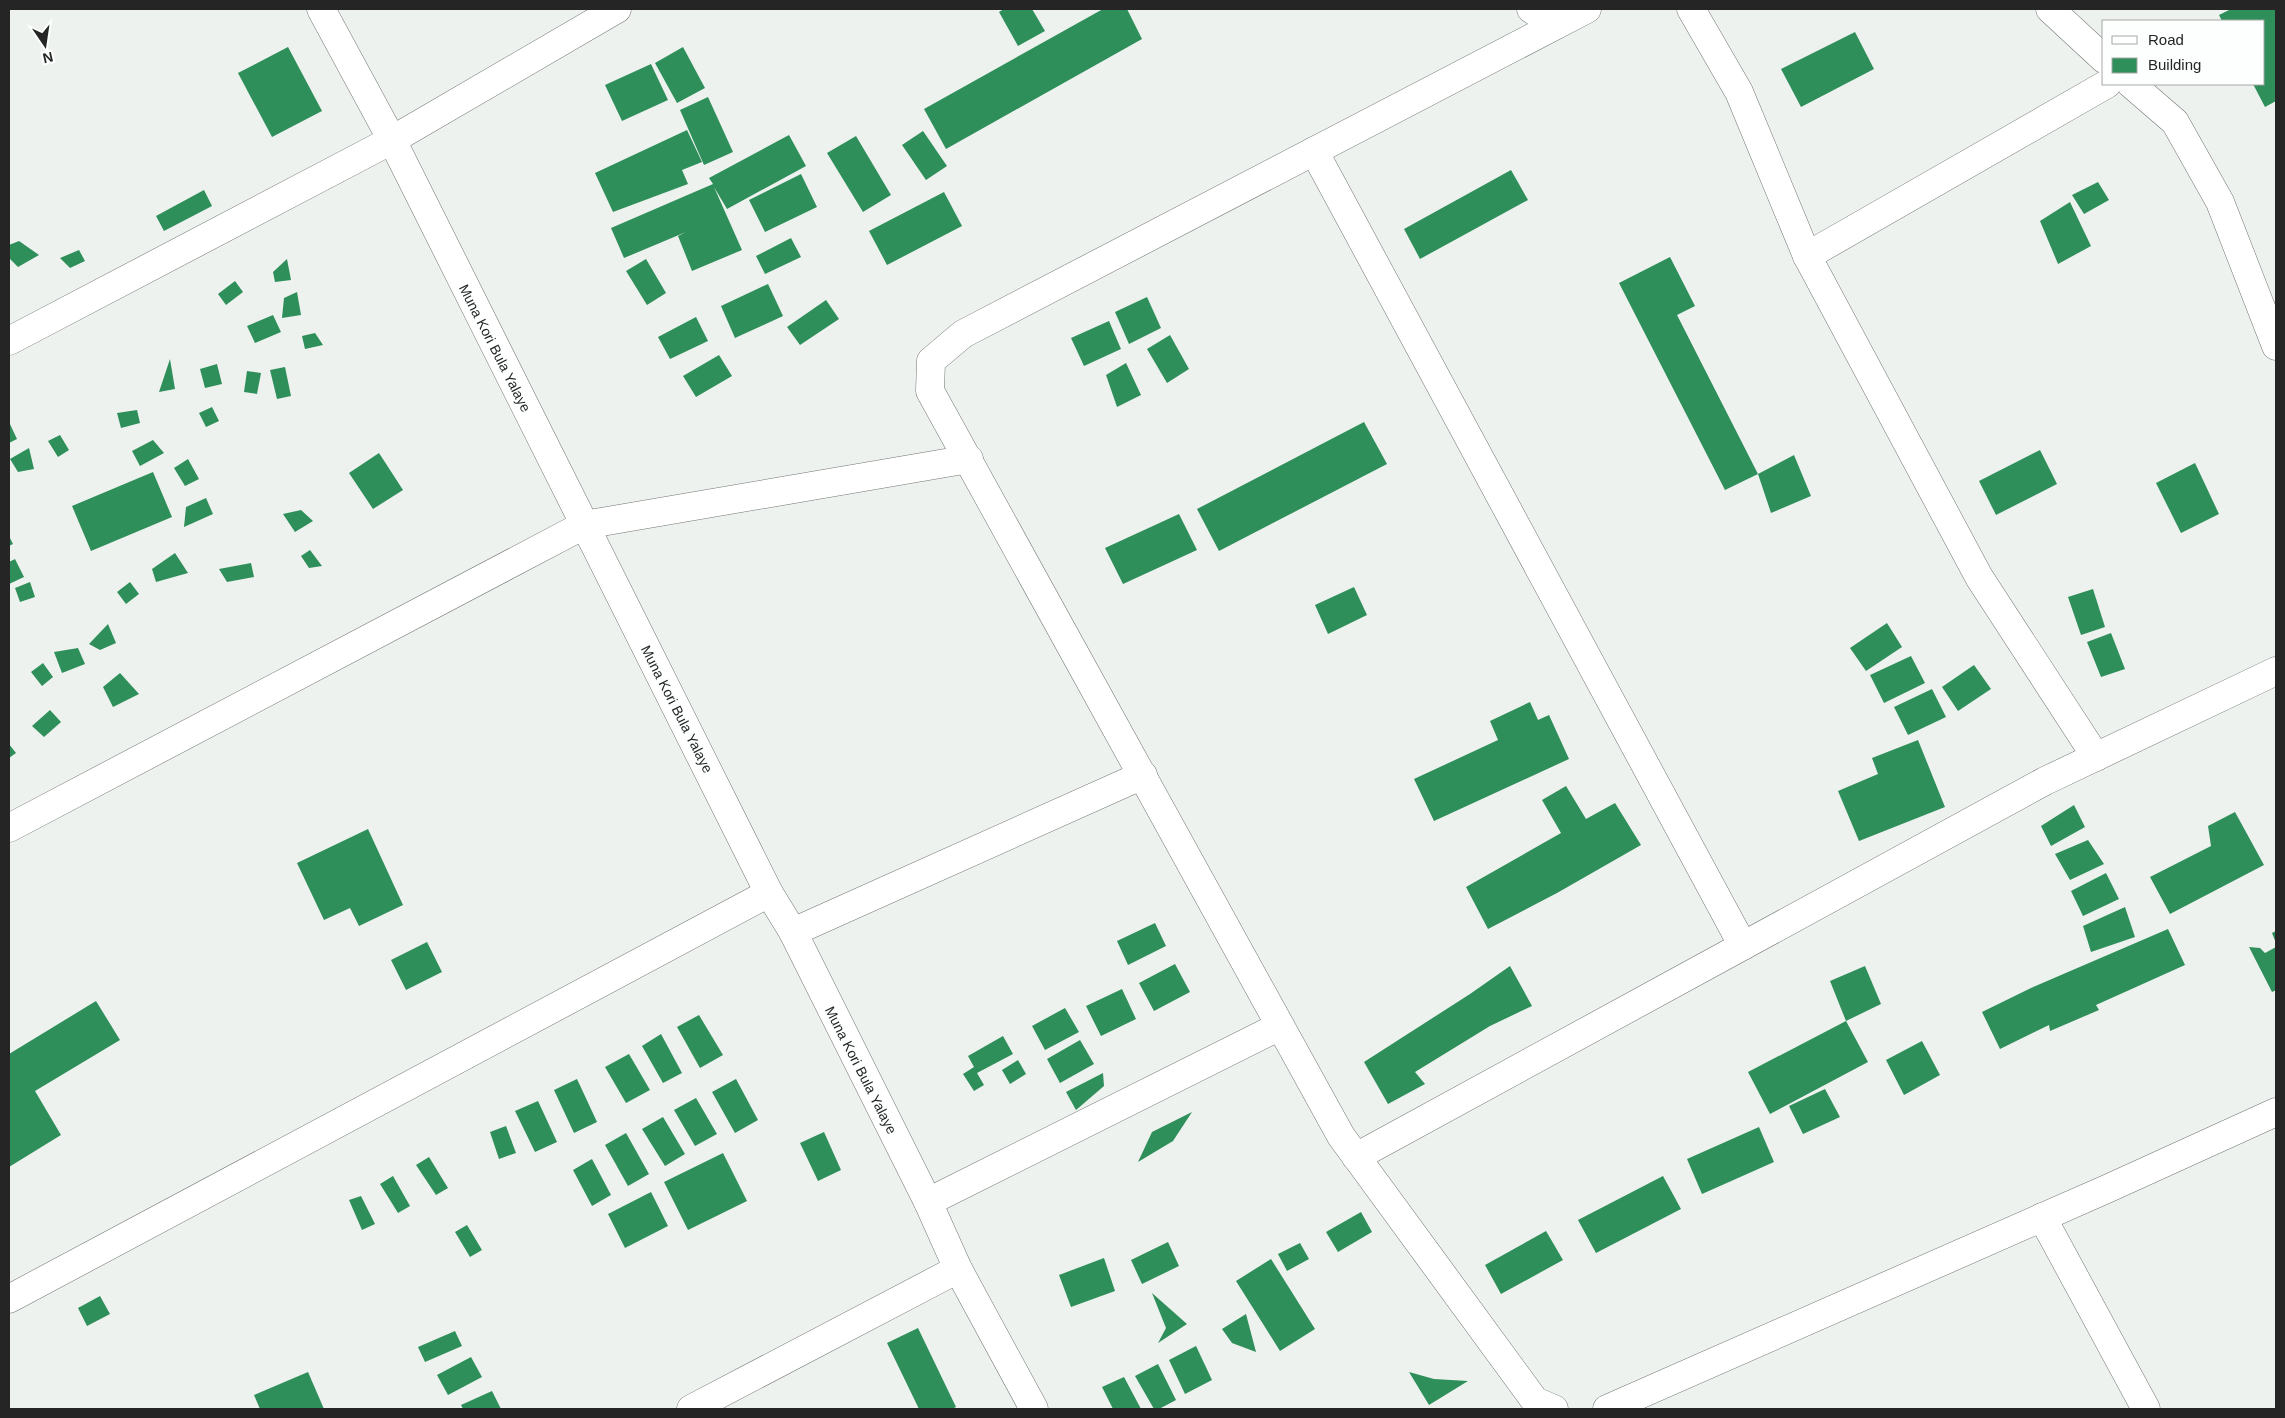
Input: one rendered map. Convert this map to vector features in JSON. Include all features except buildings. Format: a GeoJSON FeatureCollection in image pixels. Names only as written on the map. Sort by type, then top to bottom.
{"type":"FeatureCollection","features":[{"type":"Feature","properties":{"kind":"street","name":"Muna Kori Bula Yalaye"},"geometry":{"type":"LineString","coordinates":[[321,9],[392,140],[769,893],[793,932],[928,1202],[958,1269],[1034,1409]]}},
{"type":"Feature","properties":{"kind":"street"},"geometry":{"type":"LineString","coordinates":[[9,342],[392,140],[617,9]]}},
{"type":"Feature","properties":{"kind":"street"},"geometry":{"type":"LineString","coordinates":[[1531,9],[1556,25]]}},
{"type":"Feature","properties":{"kind":"street"},"geometry":{"type":"LineString","coordinates":[[1554,1409],[1535,1401],[1341,1136],[930,391],[930,361],[963,334],[1587,9]]}},
{"type":"Feature","properties":{"kind":"street"},"geometry":{"type":"LineString","coordinates":[[1691,9],[1739,92],[1807,256],[1979,577],[2096,757]]}},
{"type":"Feature","properties":{"kind":"street"},"geometry":{"type":"LineString","coordinates":[[2050,9],[2102,57]]}},
{"type":"Feature","properties":{"kind":"street"},"geometry":{"type":"LineString","coordinates":[[1807,256],[2105,85]]}},
{"type":"Feature","properties":{"kind":"street"},"geometry":{"type":"LineString","coordinates":[[2132,85],[2175,122],[2220,202],[2276,346]]}},
{"type":"Feature","properties":{"kind":"street"},"geometry":{"type":"LineString","coordinates":[[1314,152],[1743,946]]}},
{"type":"Feature","properties":{"kind":"street"},"geometry":{"type":"LineString","coordinates":[[9,828],[584,525],[969,459]]}},
{"type":"Feature","properties":{"kind":"street"},"geometry":{"type":"LineString","coordinates":[[1356,1157],[2045,781],[2276,671]]}},
{"type":"Feature","properties":{"kind":"street"},"geometry":{"type":"LineString","coordinates":[[793,932],[1143,775]]}},
{"type":"Feature","properties":{"kind":"street"},"geometry":{"type":"LineString","coordinates":[[9,1299],[769,893]]}},
{"type":"Feature","properties":{"kind":"street"},"geometry":{"type":"LineString","coordinates":[[928,1202],[1280,1026]]}},
{"type":"Feature","properties":{"kind":"street"},"geometry":{"type":"LineString","coordinates":[[1606,1409],[2042,1218],[2276,1112]]}},
{"type":"Feature","properties":{"kind":"street"},"geometry":{"type":"LineString","coordinates":[[2042,1218],[2146,1409]]}},
{"type":"Feature","properties":{"kind":"street"},"geometry":{"type":"LineString","coordinates":[[691,1409],[958,1269]]}}]}
